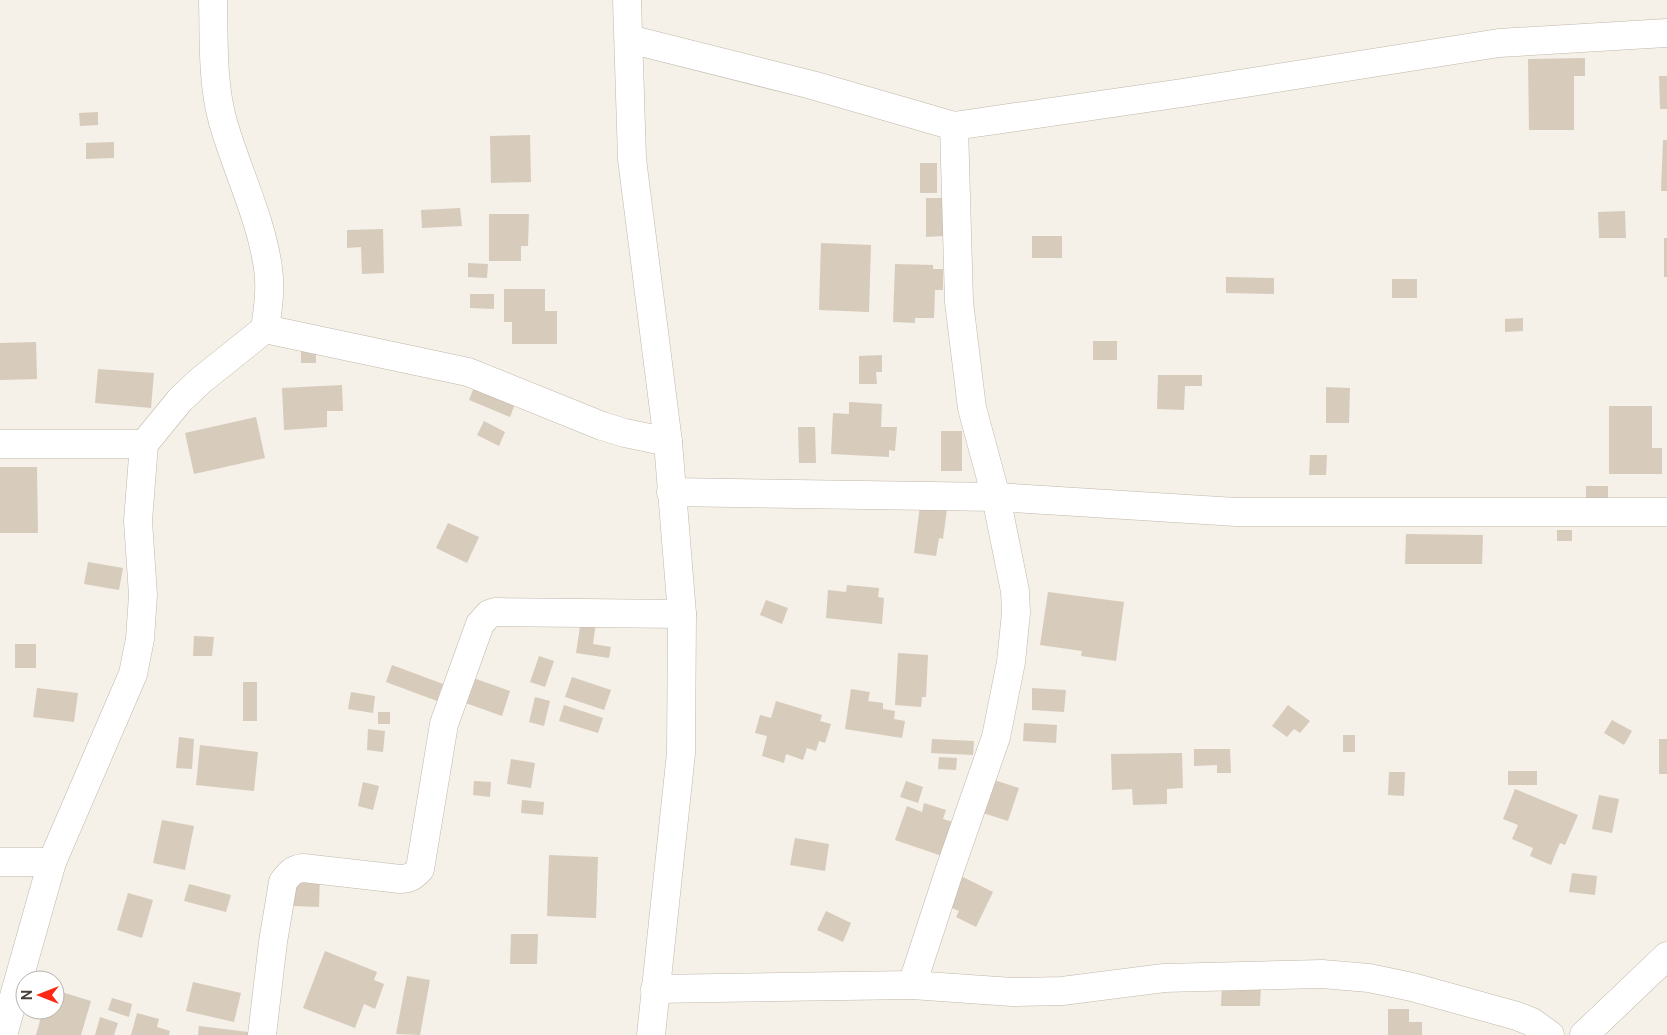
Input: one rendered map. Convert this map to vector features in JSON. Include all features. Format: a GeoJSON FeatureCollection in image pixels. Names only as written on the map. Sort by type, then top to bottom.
{"type":"FeatureCollection","features":[{"type":"Feature","properties":{"kind":"street"},"geometry":{"type":"LineString","coordinates":[[2,1035],[52,862],[133,674],[140,639],[143,595],[138,521],[144,444],[180,400],[200,381],[265,329],[269,302],[268,270],[262,239],[222,122],[217,95],[213,0]]}},
{"type":"Feature","properties":{"kind":"street"},"geometry":{"type":"LineString","coordinates":[[627,0],[632,159],[668,442],[682,614],[681,752],[650,1035]]}},
{"type":"Feature","properties":{"kind":"street"},"geometry":{"type":"LineString","coordinates":[[629,39],[812,84],[954,126],[1182,94],[1499,43],[1667,33]]}},
{"type":"Feature","properties":{"kind":"street"},"geometry":{"type":"LineString","coordinates":[[912,985],[996,737],[1011,662],[1016,613],[1015,591],[996,497],[972,408],[959,302],[954,126]]}},
{"type":"Feature","properties":{"kind":"street"},"geometry":{"type":"LineString","coordinates":[[265,329],[468,372],[602,426],[668,442]]}},
{"type":"Feature","properties":{"kind":"street"},"geometry":{"type":"LineString","coordinates":[[0,444],[144,444]]}},
{"type":"Feature","properties":{"kind":"street"},"geometry":{"type":"LineString","coordinates":[[671,492],[996,497],[1236,512],[1667,512]]}},
{"type":"Feature","properties":{"kind":"street"},"geometry":{"type":"LineString","coordinates":[[262,1035],[273,942],[284,882],[289,874],[296,869],[304,868],[407,879],[420,869],[444,724],[480,624],[484,618],[495,612],[682,614]]}},
{"type":"Feature","properties":{"kind":"street"},"geometry":{"type":"LineString","coordinates":[[0,862],[52,862]]}},
{"type":"Feature","properties":{"kind":"street"},"geometry":{"type":"LineString","coordinates":[[1584,1035],[1667,956]]}},
{"type":"Feature","properties":{"kind":"street"},"geometry":{"type":"LineString","coordinates":[[655,989],[912,985],[1012,992],[1062,991],[1164,978],[1322,974],[1369,978],[1412,987],[1517,1016],[1532,1022],[1550,1035]]}},
{"type":"Feature","properties":{"kind":"building"},"geometry":{"type":"Polygon","coordinates":[[[1585,58],[1585,76],[1574,76],[1574,130],[1529,130],[1528,59],[1585,58]]]}},
{"type":"Feature","properties":{"kind":"building"},"geometry":{"type":"Polygon","coordinates":[[[1659,76],[1667,76],[1667,109],[1660,109],[1659,76]]]}},
{"type":"Feature","properties":{"kind":"building"},"geometry":{"type":"Polygon","coordinates":[[[98,112],[98,125],[80,126],[79,113],[98,112]]]}},
{"type":"Feature","properties":{"kind":"building"},"geometry":{"type":"Polygon","coordinates":[[[530,135],[531,182],[491,183],[490,136],[530,135]]]}},
{"type":"Feature","properties":{"kind":"building"},"geometry":{"type":"Polygon","coordinates":[[[1663,140],[1667,140],[1667,191],[1661,191],[1663,140]]]}},
{"type":"Feature","properties":{"kind":"building"},"geometry":{"type":"Polygon","coordinates":[[[114,142],[114,158],[86,159],[86,143],[114,142]]]}},
{"type":"Feature","properties":{"kind":"building"},"geometry":{"type":"Polygon","coordinates":[[[920,163],[937,163],[937,193],[920,193],[920,163]]]}},
{"type":"Feature","properties":{"kind":"building"},"geometry":{"type":"Polygon","coordinates":[[[926,198],[943,198],[943,236],[926,237],[926,198]]]}},
{"type":"Feature","properties":{"kind":"building"},"geometry":{"type":"Polygon","coordinates":[[[460,208],[462,226],[422,228],[421,210],[460,208]]]}},
{"type":"Feature","properties":{"kind":"building"},"geometry":{"type":"Polygon","coordinates":[[[1625,211],[1626,238],[1599,238],[1598,212],[1625,211]]]}},
{"type":"Feature","properties":{"kind":"building"},"geometry":{"type":"Polygon","coordinates":[[[489,214],[529,214],[528,246],[521,246],[521,261],[489,261],[489,214]]]}},
{"type":"Feature","properties":{"kind":"building"},"geometry":{"type":"Polygon","coordinates":[[[383,229],[384,273],[362,274],[361,247],[347,248],[347,230],[383,229]]]}},
{"type":"Feature","properties":{"kind":"building"},"geometry":{"type":"Polygon","coordinates":[[[1032,236],[1062,236],[1062,258],[1032,258],[1032,236]]]}},
{"type":"Feature","properties":{"kind":"building"},"geometry":{"type":"Polygon","coordinates":[[[1664,238],[1667,238],[1667,277],[1664,277],[1664,238]]]}},
{"type":"Feature","properties":{"kind":"building"},"geometry":{"type":"Polygon","coordinates":[[[821,243],[871,245],[869,312],[819,310],[821,243]]]}},
{"type":"Feature","properties":{"kind":"building"},"geometry":{"type":"Polygon","coordinates":[[[468,263],[488,264],[487,278],[468,277],[468,263]]]}},
{"type":"Feature","properties":{"kind":"building"},"geometry":{"type":"Polygon","coordinates":[[[895,264],[933,265],[933,269],[943,269],[943,290],[935,290],[934,318],[915,318],[915,323],[893,322],[895,264]]]}},
{"type":"Feature","properties":{"kind":"building"},"geometry":{"type":"Polygon","coordinates":[[[1226,277],[1274,278],[1274,294],[1226,293],[1226,277]]]}},
{"type":"Feature","properties":{"kind":"building"},"geometry":{"type":"Polygon","coordinates":[[[1392,279],[1417,279],[1417,298],[1392,298],[1392,279]]]}},
{"type":"Feature","properties":{"kind":"building"},"geometry":{"type":"Polygon","coordinates":[[[504,289],[545,289],[545,311],[557,311],[557,344],[512,344],[512,322],[504,322],[504,289]]]}},
{"type":"Feature","properties":{"kind":"building"},"geometry":{"type":"Polygon","coordinates":[[[470,294],[494,294],[494,309],[470,308],[470,294]]]}},
{"type":"Feature","properties":{"kind":"building"},"geometry":{"type":"Polygon","coordinates":[[[1523,318],[1523,331],[1505,332],[1505,319],[1523,318]]]}},
{"type":"Feature","properties":{"kind":"building"},"geometry":{"type":"Polygon","coordinates":[[[1093,341],[1117,341],[1117,360],[1093,360],[1093,341]]]}},
{"type":"Feature","properties":{"kind":"building"},"geometry":{"type":"Polygon","coordinates":[[[36,342],[37,379],[0,380],[0,343],[36,342]]]}},
{"type":"Feature","properties":{"kind":"building"},"geometry":{"type":"Polygon","coordinates":[[[301,344],[316,344],[316,363],[301,363],[301,344]]]}},
{"type":"Feature","properties":{"kind":"building"},"geometry":{"type":"Polygon","coordinates":[[[882,355],[882,372],[876,372],[877,384],[859,384],[859,356],[882,355]]]}},
{"type":"Feature","properties":{"kind":"building"},"geometry":{"type":"Polygon","coordinates":[[[98,369],[154,373],[151,408],[95,403],[98,369]]]}},
{"type":"Feature","properties":{"kind":"building"},"geometry":{"type":"Polygon","coordinates":[[[1158,375],[1202,375],[1202,386],[1185,386],[1184,410],[1157,409],[1158,375]]]}},
{"type":"Feature","properties":{"kind":"building"},"geometry":{"type":"Polygon","coordinates":[[[476,382],[517,399],[510,417],[469,400],[476,382]]]}},
{"type":"Feature","properties":{"kind":"building"},"geometry":{"type":"Polygon","coordinates":[[[342,385],[343,411],[327,411],[327,427],[284,430],[282,388],[342,385]]]}},
{"type":"Feature","properties":{"kind":"building"},"geometry":{"type":"Polygon","coordinates":[[[1326,387],[1350,388],[1349,423],[1326,423],[1326,387]]]}},
{"type":"Feature","properties":{"kind":"building"},"geometry":{"type":"Polygon","coordinates":[[[849,402],[882,404],[881,427],[897,427],[895,451],[889,450],[889,457],[831,454],[833,413],[849,414],[849,402]]]}},
{"type":"Feature","properties":{"kind":"building"},"geometry":{"type":"Polygon","coordinates":[[[1609,406],[1652,406],[1652,448],[1662,448],[1662,474],[1609,474],[1609,406]]]}},
{"type":"Feature","properties":{"kind":"building"},"geometry":{"type":"Polygon","coordinates":[[[256,417],[265,458],[194,474],[185,433],[256,417]]]}},
{"type":"Feature","properties":{"kind":"building"},"geometry":{"type":"Polygon","coordinates":[[[484,421],[505,432],[499,446],[477,435],[484,421]]]}},
{"type":"Feature","properties":{"kind":"building"},"geometry":{"type":"Polygon","coordinates":[[[798,427],[815,427],[816,463],[799,463],[798,427]]]}},
{"type":"Feature","properties":{"kind":"building"},"geometry":{"type":"Polygon","coordinates":[[[941,431],[962,431],[962,471],[941,471],[941,431]]]}},
{"type":"Feature","properties":{"kind":"building"},"geometry":{"type":"Polygon","coordinates":[[[1310,455],[1327,455],[1326,475],[1309,475],[1310,455]]]}},
{"type":"Feature","properties":{"kind":"building"},"geometry":{"type":"Polygon","coordinates":[[[0,467],[37,467],[38,533],[0,533],[0,467]]]}},
{"type":"Feature","properties":{"kind":"building"},"geometry":{"type":"Polygon","coordinates":[[[1586,486],[1608,486],[1608,503],[1586,503],[1586,486]]]}},
{"type":"Feature","properties":{"kind":"building"},"geometry":{"type":"Polygon","coordinates":[[[920,505],[947,509],[943,539],[939,538],[936,556],[914,553],[920,505]]]}},
{"type":"Feature","properties":{"kind":"building"},"geometry":{"type":"Polygon","coordinates":[[[448,523],[479,537],[467,563],[436,548],[448,523]]]}},
{"type":"Feature","properties":{"kind":"building"},"geometry":{"type":"Polygon","coordinates":[[[1557,530],[1572,530],[1572,541],[1557,541],[1557,530]]]}},
{"type":"Feature","properties":{"kind":"building"},"geometry":{"type":"Polygon","coordinates":[[[1406,534],[1483,535],[1482,564],[1405,564],[1406,534]]]}},
{"type":"Feature","properties":{"kind":"building"},"geometry":{"type":"Polygon","coordinates":[[[88,562],[123,568],[119,590],[84,584],[88,562]]]}},
{"type":"Feature","properties":{"kind":"building"},"geometry":{"type":"Polygon","coordinates":[[[847,585],[879,588],[878,597],[884,598],[882,624],[826,618],[828,590],[846,592],[847,585]]]}},
{"type":"Feature","properties":{"kind":"building"},"geometry":{"type":"Polygon","coordinates":[[[1048,592],[1124,602],[1116,661],[1081,656],[1082,651],[1040,645],[1048,592]]]}},
{"type":"Feature","properties":{"kind":"building"},"geometry":{"type":"Polygon","coordinates":[[[766,600],[788,608],[782,624],[760,615],[766,600]]]}},
{"type":"Feature","properties":{"kind":"building"},"geometry":{"type":"Polygon","coordinates":[[[581,620],[596,622],[593,644],[611,647],[609,658],[576,653],[581,620]]]}},
{"type":"Feature","properties":{"kind":"building"},"geometry":{"type":"Polygon","coordinates":[[[194,636],[214,637],[212,656],[193,656],[194,636]]]}},
{"type":"Feature","properties":{"kind":"building"},"geometry":{"type":"Polygon","coordinates":[[[15,644],[36,644],[36,668],[15,668],[15,644]]]}},
{"type":"Feature","properties":{"kind":"building"},"geometry":{"type":"Polygon","coordinates":[[[898,653],[928,655],[926,697],[922,697],[921,707],[895,705],[898,653]]]}},
{"type":"Feature","properties":{"kind":"building"},"geometry":{"type":"Polygon","coordinates":[[[539,656],[554,661],[545,687],[530,682],[539,656]]]}},
{"type":"Feature","properties":{"kind":"building"},"geometry":{"type":"Polygon","coordinates":[[[392,665],[443,684],[437,701],[386,682],[392,665]]]}},
{"type":"Feature","properties":{"kind":"building"},"geometry":{"type":"Polygon","coordinates":[[[468,676],[510,691],[502,716],[460,701],[468,676]]]}},
{"type":"Feature","properties":{"kind":"building"},"geometry":{"type":"Polygon","coordinates":[[[572,677],[611,690],[604,710],[565,697],[572,677]]]}},
{"type":"Feature","properties":{"kind":"building"},"geometry":{"type":"Polygon","coordinates":[[[243,682],[257,682],[257,721],[243,721],[243,682]]]}},
{"type":"Feature","properties":{"kind":"building"},"geometry":{"type":"Polygon","coordinates":[[[37,688],[78,693],[74,722],[33,717],[37,688]]]}},
{"type":"Feature","properties":{"kind":"building"},"geometry":{"type":"Polygon","coordinates":[[[1032,688],[1066,690],[1064,712],[1032,710],[1032,688]]]}},
{"type":"Feature","properties":{"kind":"building"},"geometry":{"type":"Polygon","coordinates":[[[851,689],[870,692],[868,701],[883,703],[883,709],[895,711],[894,719],[905,721],[902,738],[845,729],[851,689]]]}},
{"type":"Feature","properties":{"kind":"building"},"geometry":{"type":"Polygon","coordinates":[[[351,692],[375,696],[373,713],[348,709],[351,692]]]}},
{"type":"Feature","properties":{"kind":"building"},"geometry":{"type":"Polygon","coordinates":[[[535,697],[550,701],[544,726],[529,722],[535,697]]]}},
{"type":"Feature","properties":{"kind":"building"},"geometry":{"type":"Polygon","coordinates":[[[776,701],[822,715],[820,721],[831,724],[825,743],[819,741],[816,751],[807,748],[803,760],[786,754],[784,763],[762,756],[767,736],[755,733],[760,715],[771,718],[776,701]]]}},
{"type":"Feature","properties":{"kind":"building"},"geometry":{"type":"Polygon","coordinates":[[[564,705],[603,718],[598,733],[559,721],[564,705]]]}},
{"type":"Feature","properties":{"kind":"building"},"geometry":{"type":"Polygon","coordinates":[[[1288,705],[1310,721],[1300,733],[1294,729],[1287,737],[1272,726],[1288,705]]]}},
{"type":"Feature","properties":{"kind":"building"},"geometry":{"type":"Polygon","coordinates":[[[378,712],[390,712],[390,724],[378,724],[378,712]]]}},
{"type":"Feature","properties":{"kind":"building"},"geometry":{"type":"Polygon","coordinates":[[[1612,720],[1632,731],[1624,745],[1604,733],[1612,720]]]}},
{"type":"Feature","properties":{"kind":"building"},"geometry":{"type":"Polygon","coordinates":[[[1024,723],[1057,725],[1056,743],[1023,741],[1024,723]]]}},
{"type":"Feature","properties":{"kind":"building"},"geometry":{"type":"Polygon","coordinates":[[[368,729],[385,731],[383,752],[367,750],[368,729]]]}},
{"type":"Feature","properties":{"kind":"building"},"geometry":{"type":"Polygon","coordinates":[[[1343,735],[1355,735],[1355,752],[1343,752],[1343,735]]]}},
{"type":"Feature","properties":{"kind":"building"},"geometry":{"type":"Polygon","coordinates":[[[179,737],[194,739],[192,769],[176,768],[179,737]]]}},
{"type":"Feature","properties":{"kind":"building"},"geometry":{"type":"Polygon","coordinates":[[[932,739],[974,741],[973,755],[931,753],[932,739]]]}},
{"type":"Feature","properties":{"kind":"building"},"geometry":{"type":"Polygon","coordinates":[[[1659,739],[1667,739],[1667,774],[1659,774],[1659,739]]]}},
{"type":"Feature","properties":{"kind":"building"},"geometry":{"type":"Polygon","coordinates":[[[200,745],[258,752],[254,791],[196,785],[200,745]]]}},
{"type":"Feature","properties":{"kind":"building"},"geometry":{"type":"Polygon","coordinates":[[[1194,749],[1230,749],[1231,773],[1217,773],[1217,765],[1194,766],[1194,749]]]}},
{"type":"Feature","properties":{"kind":"building"},"geometry":{"type":"Polygon","coordinates":[[[1182,753],[1183,788],[1167,789],[1167,804],[1133,805],[1132,789],[1112,790],[1111,754],[1182,753]]]}},
{"type":"Feature","properties":{"kind":"building"},"geometry":{"type":"Polygon","coordinates":[[[939,757],[957,758],[956,770],[938,769],[939,757]]]}},
{"type":"Feature","properties":{"kind":"building"},"geometry":{"type":"Polygon","coordinates":[[[511,759],[535,763],[531,788],[507,784],[511,759]]]}},
{"type":"Feature","properties":{"kind":"building"},"geometry":{"type":"Polygon","coordinates":[[[1508,771],[1537,771],[1537,785],[1508,785],[1508,771]]]}},
{"type":"Feature","properties":{"kind":"building"},"geometry":{"type":"Polygon","coordinates":[[[1389,772],[1405,772],[1404,796],[1388,795],[1389,772]]]}},
{"type":"Feature","properties":{"kind":"building"},"geometry":{"type":"Polygon","coordinates":[[[994,780],[1019,788],[1008,821],[983,813],[994,780]]]}},
{"type":"Feature","properties":{"kind":"building"},"geometry":{"type":"Polygon","coordinates":[[[474,781],[491,782],[490,797],[473,795],[474,781]]]}},
{"type":"Feature","properties":{"kind":"building"},"geometry":{"type":"Polygon","coordinates":[[[906,781],[923,787],[918,803],[900,797],[906,781]]]}},
{"type":"Feature","properties":{"kind":"building"},"geometry":{"type":"Polygon","coordinates":[[[363,782],[379,786],[373,810],[358,806],[363,782]]]}},
{"type":"Feature","properties":{"kind":"building"},"geometry":{"type":"Polygon","coordinates":[[[1515,789],[1578,815],[1565,845],[1560,843],[1551,865],[1530,856],[1533,848],[1512,839],[1518,825],[1503,819],[1515,789]]]}},
{"type":"Feature","properties":{"kind":"building"},"geometry":{"type":"Polygon","coordinates":[[[1599,795],[1619,799],[1612,833],[1592,829],[1599,795]]]}},
{"type":"Feature","properties":{"kind":"building"},"geometry":{"type":"Polygon","coordinates":[[[522,800],[544,802],[543,815],[521,813],[522,800]]]}},
{"type":"Feature","properties":{"kind":"building"},"geometry":{"type":"Polygon","coordinates":[[[924,803],[946,810],[943,819],[953,822],[942,856],[895,840],[907,806],[922,812],[924,803]]]}},
{"type":"Feature","properties":{"kind":"building"},"geometry":{"type":"Polygon","coordinates":[[[162,820],[194,826],[185,870],[153,863],[162,820]]]}},
{"type":"Feature","properties":{"kind":"building"},"geometry":{"type":"Polygon","coordinates":[[[795,838],[829,844],[825,871],[790,865],[795,838]]]}},
{"type":"Feature","properties":{"kind":"building"},"geometry":{"type":"Polygon","coordinates":[[[549,855],[598,857],[596,918],[547,916],[549,855]]]}},
{"type":"Feature","properties":{"kind":"building"},"geometry":{"type":"Polygon","coordinates":[[[295,872],[320,873],[319,907],[293,906],[295,872]]]}},
{"type":"Feature","properties":{"kind":"building"},"geometry":{"type":"Polygon","coordinates":[[[1572,873],[1597,876],[1595,895],[1569,892],[1572,873]]]}},
{"type":"Feature","properties":{"kind":"building"},"geometry":{"type":"Polygon","coordinates":[[[957,874],[993,892],[976,927],[956,917],[959,911],[943,904],[957,874]]]}},
{"type":"Feature","properties":{"kind":"building"},"geometry":{"type":"Polygon","coordinates":[[[189,884],[231,895],[226,912],[184,901],[189,884]]]}},
{"type":"Feature","properties":{"kind":"building"},"geometry":{"type":"Polygon","coordinates":[[[128,893],[153,900],[142,938],[117,930],[128,893]]]}},
{"type":"Feature","properties":{"kind":"building"},"geometry":{"type":"Polygon","coordinates":[[[826,911],[851,923],[843,942],[817,930],[826,911]]]}},
{"type":"Feature","properties":{"kind":"building"},"geometry":{"type":"Polygon","coordinates":[[[511,934],[538,934],[537,964],[510,964],[511,934]]]}},
{"type":"Feature","properties":{"kind":"building"},"geometry":{"type":"Polygon","coordinates":[[[325,951],[377,972],[374,980],[384,984],[375,1009],[364,1004],[355,1028],[303,1008],[325,951]]]}},
{"type":"Feature","properties":{"kind":"building"},"geometry":{"type":"Polygon","coordinates":[[[407,976],[430,980],[420,1035],[396,1034],[407,976]]]}},
{"type":"Feature","properties":{"kind":"building"},"geometry":{"type":"Polygon","coordinates":[[[193,982],[241,993],[234,1022],[186,1011],[193,982]]]}},
{"type":"Feature","properties":{"kind":"building"},"geometry":{"type":"Polygon","coordinates":[[[1222,984],[1261,985],[1260,1006],[1221,1006],[1222,984]]]}},
{"type":"Feature","properties":{"kind":"building"},"geometry":{"type":"Polygon","coordinates":[[[65,993],[91,1001],[81,1035],[36,1035],[40,1020],[65,1020],[65,993]]]}},
{"type":"Feature","properties":{"kind":"building"},"geometry":{"type":"Polygon","coordinates":[[[112,998],[132,1004],[129,1017],[108,1010],[112,998]]]}},
{"type":"Feature","properties":{"kind":"building"},"geometry":{"type":"Polygon","coordinates":[[[1388,1009],[1409,1009],[1409,1022],[1422,1022],[1422,1035],[1388,1035],[1388,1009]]]}},
{"type":"Feature","properties":{"kind":"building"},"geometry":{"type":"Polygon","coordinates":[[[137,1013],[159,1019],[157,1027],[170,1031],[169,1035],[131,1035],[137,1013]]]}},
{"type":"Feature","properties":{"kind":"building"},"geometry":{"type":"Polygon","coordinates":[[[100,1017],[118,1023],[114,1035],[95,1035],[100,1017]]]}},
{"type":"Feature","properties":{"kind":"building"},"geometry":{"type":"Polygon","coordinates":[[[199,1026],[248,1032],[248,1035],[198,1035],[199,1026]]]}}]}
